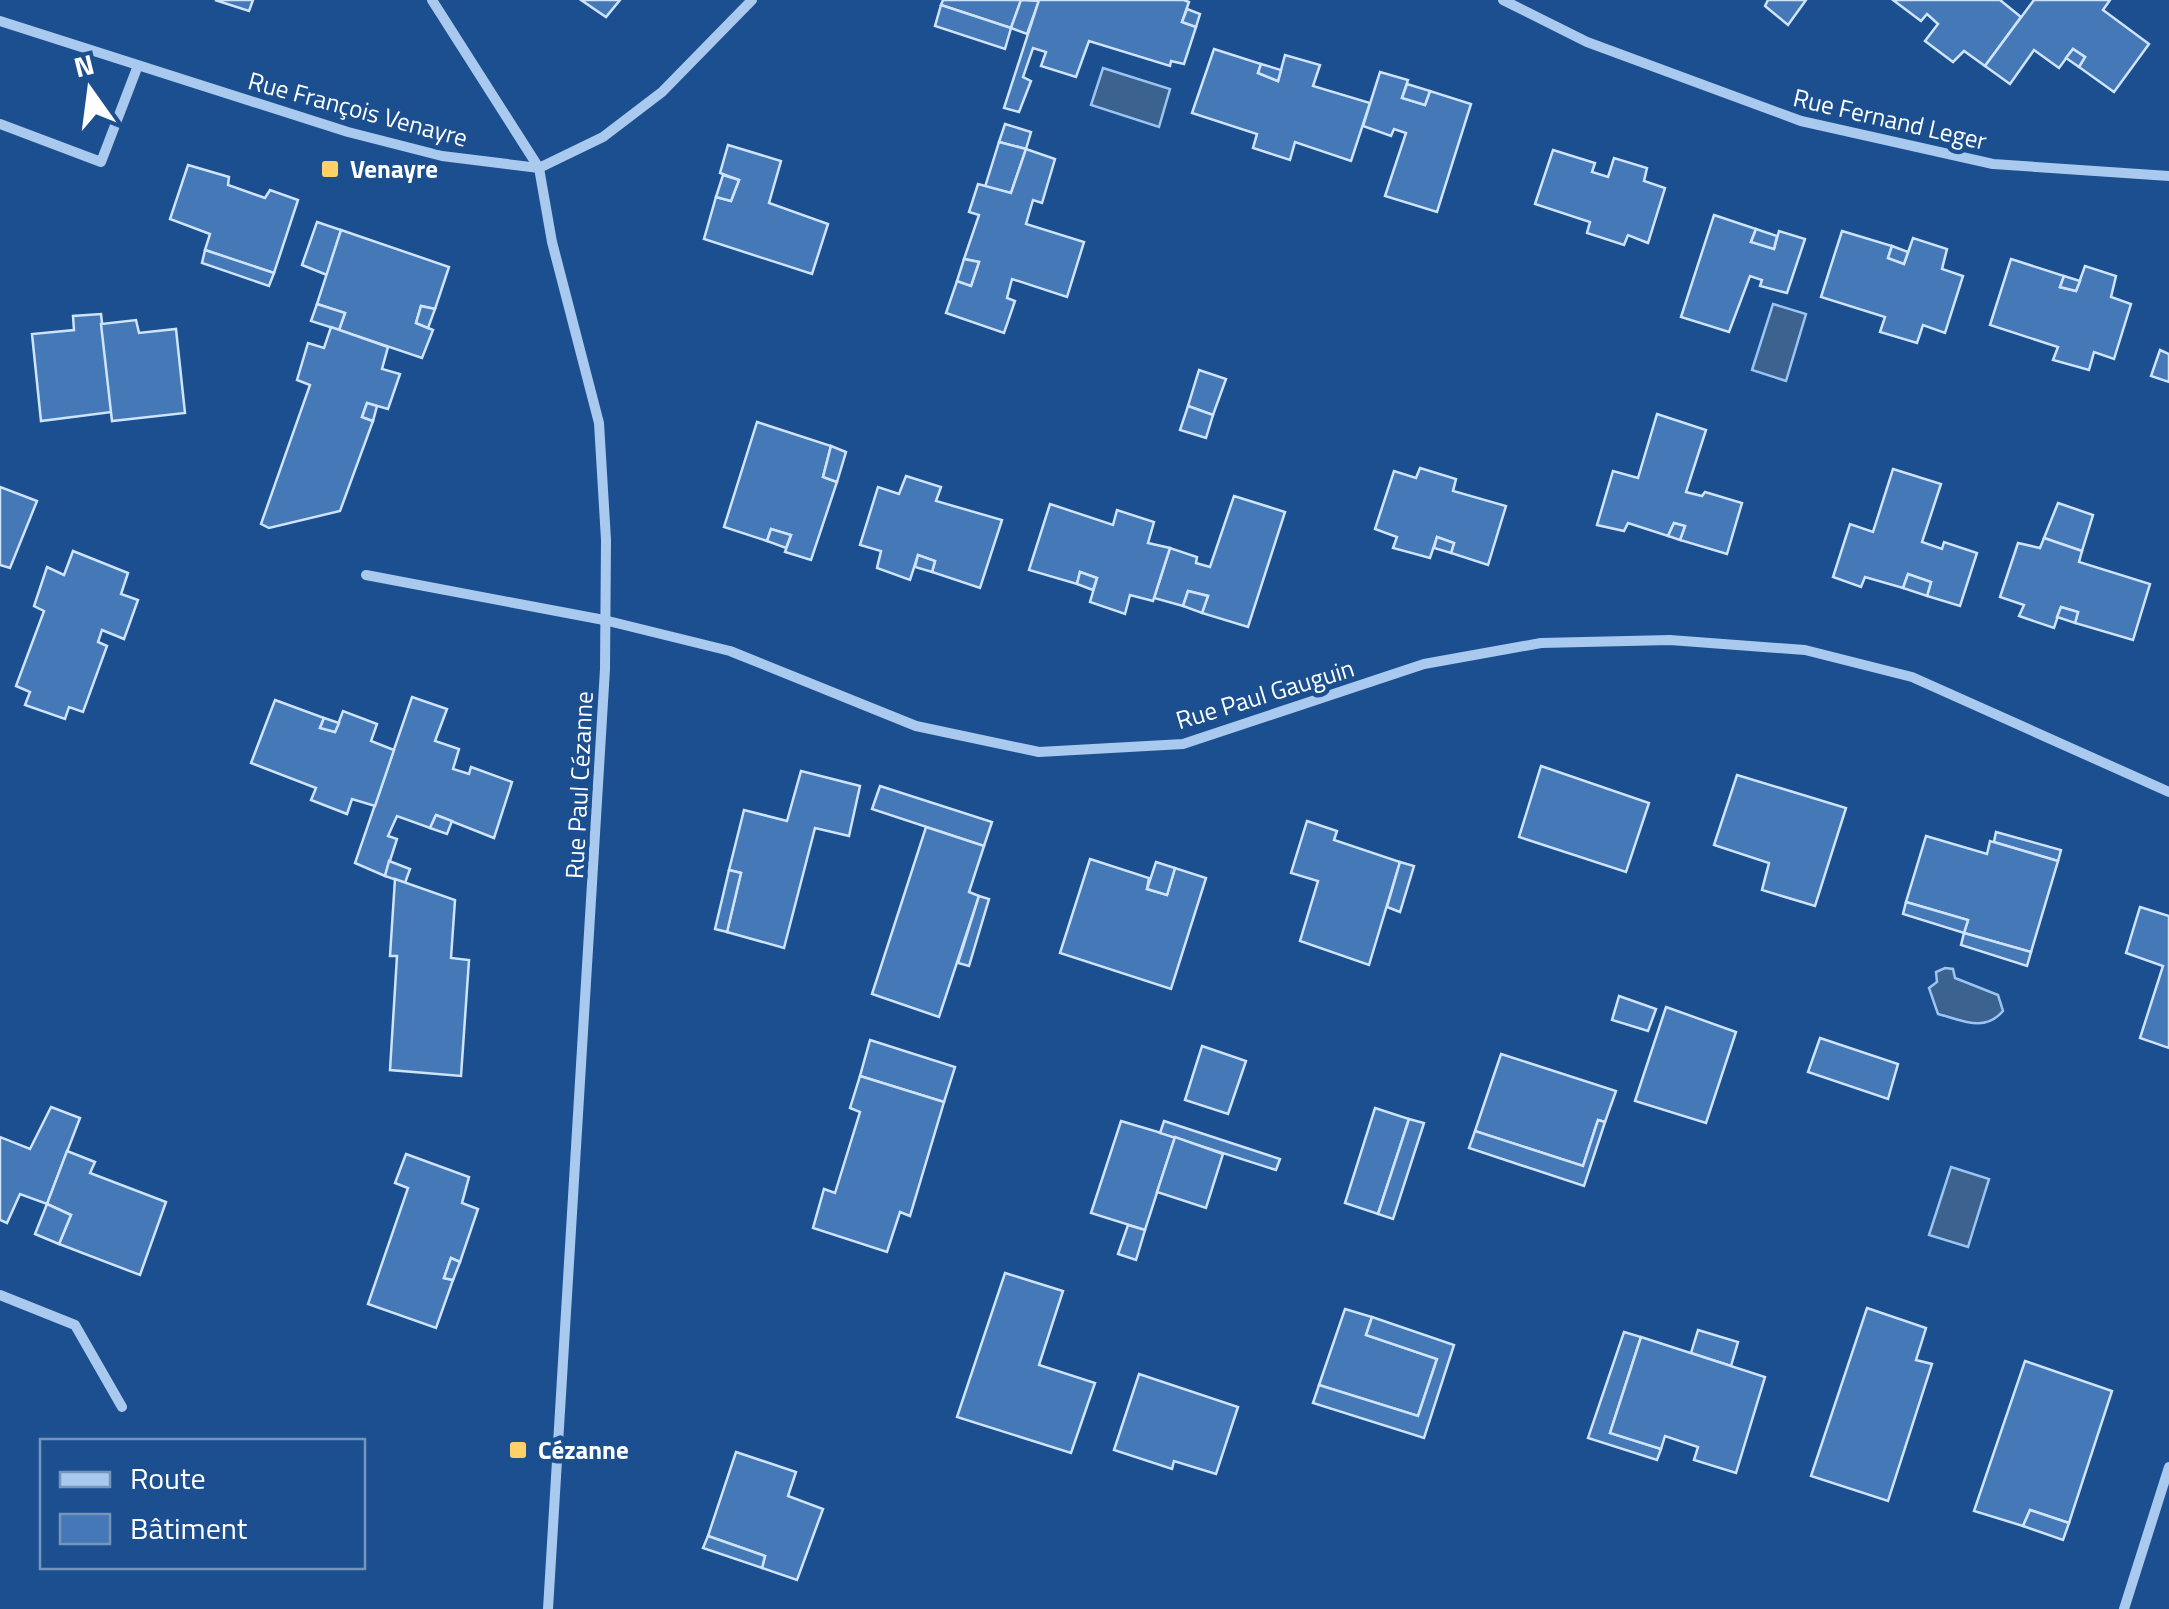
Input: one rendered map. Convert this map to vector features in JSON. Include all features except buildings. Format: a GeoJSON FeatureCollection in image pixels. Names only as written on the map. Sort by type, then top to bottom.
{"type":"FeatureCollection","features":[{"type":"Feature","properties":{"kind":"street","name":"Rue Paul Cézanne"},"geometry":{"type":"LineString","coordinates":[[432,0],[539,168],[552,242],[599,423],[604,620],[600,786],[548,1609]]}},
{"type":"Feature","properties":{"kind":"street"},"geometry":{"type":"LineString","coordinates":[[539,168],[604,137],[662,92],[752,0]]}},
{"type":"Feature","properties":{"kind":"street","name":"Rue Fernand Leger"},"geometry":{"type":"LineString","coordinates":[[1504,0],[1587,42],[1801,121],[1992,164],[2169,176]]}},
{"type":"Feature","properties":{"kind":"street","name":"Rue François Venayre"},"geometry":{"type":"LineString","coordinates":[[0,21],[137,68],[442,156],[539,168]]}},
{"type":"Feature","properties":{"kind":"street"},"geometry":{"type":"LineString","coordinates":[[0,124],[100,162],[137,68]]}},
{"type":"Feature","properties":{"kind":"street","name":"Rue Paul Gauguin"},"geometry":{"type":"LineString","coordinates":[[366,576],[604,620],[730,651],[916,726],[1039,752],[1183,744],[1424,664],[1540,642],[1670,640],[1806,650],[1912,678],[2169,792]]}},
{"type":"Feature","properties":{"kind":"street"},"geometry":{"type":"LineString","coordinates":[[0,1296],[75,1325],[122,1407]]}},
{"type":"Feature","properties":{"kind":"street"},"geometry":{"type":"LineString","coordinates":[[2124,1609],[2169,1467]]}},
{"type":"Feature","properties":{"kind":"water"},"geometry":{"type":"Polygon","coordinates":[[[1103,68],[1170,89],[1159,127],[1091,105],[1103,68]]]}},
{"type":"Feature","properties":{"kind":"water"},"geometry":{"type":"Polygon","coordinates":[[[1773,304],[1806,314],[1786,381],[1752,370],[1773,304]]]}},
{"type":"Feature","properties":{"kind":"water"},"geometry":{"type":"Polygon","coordinates":[[[1953,969],[1955,978],[1998,995],[2003,1011],[1980,1023],[1938,1014],[1929,988],[1937,982],[1936,972],[1953,969]]]}},
{"type":"Feature","properties":{"kind":"water"},"geometry":{"type":"Polygon","coordinates":[[[1951,1167],[1989,1179],[1968,1247],[1929,1235],[1951,1167]]]}},
{"type":"Feature","properties":{"kind":"place","name":"Venayre"},"geometry":{"type":"Point","coordinates":[330,169]}},
{"type":"Feature","properties":{"kind":"place","name":"Cézanne"},"geometry":{"type":"Point","coordinates":[518,1450]}}]}
